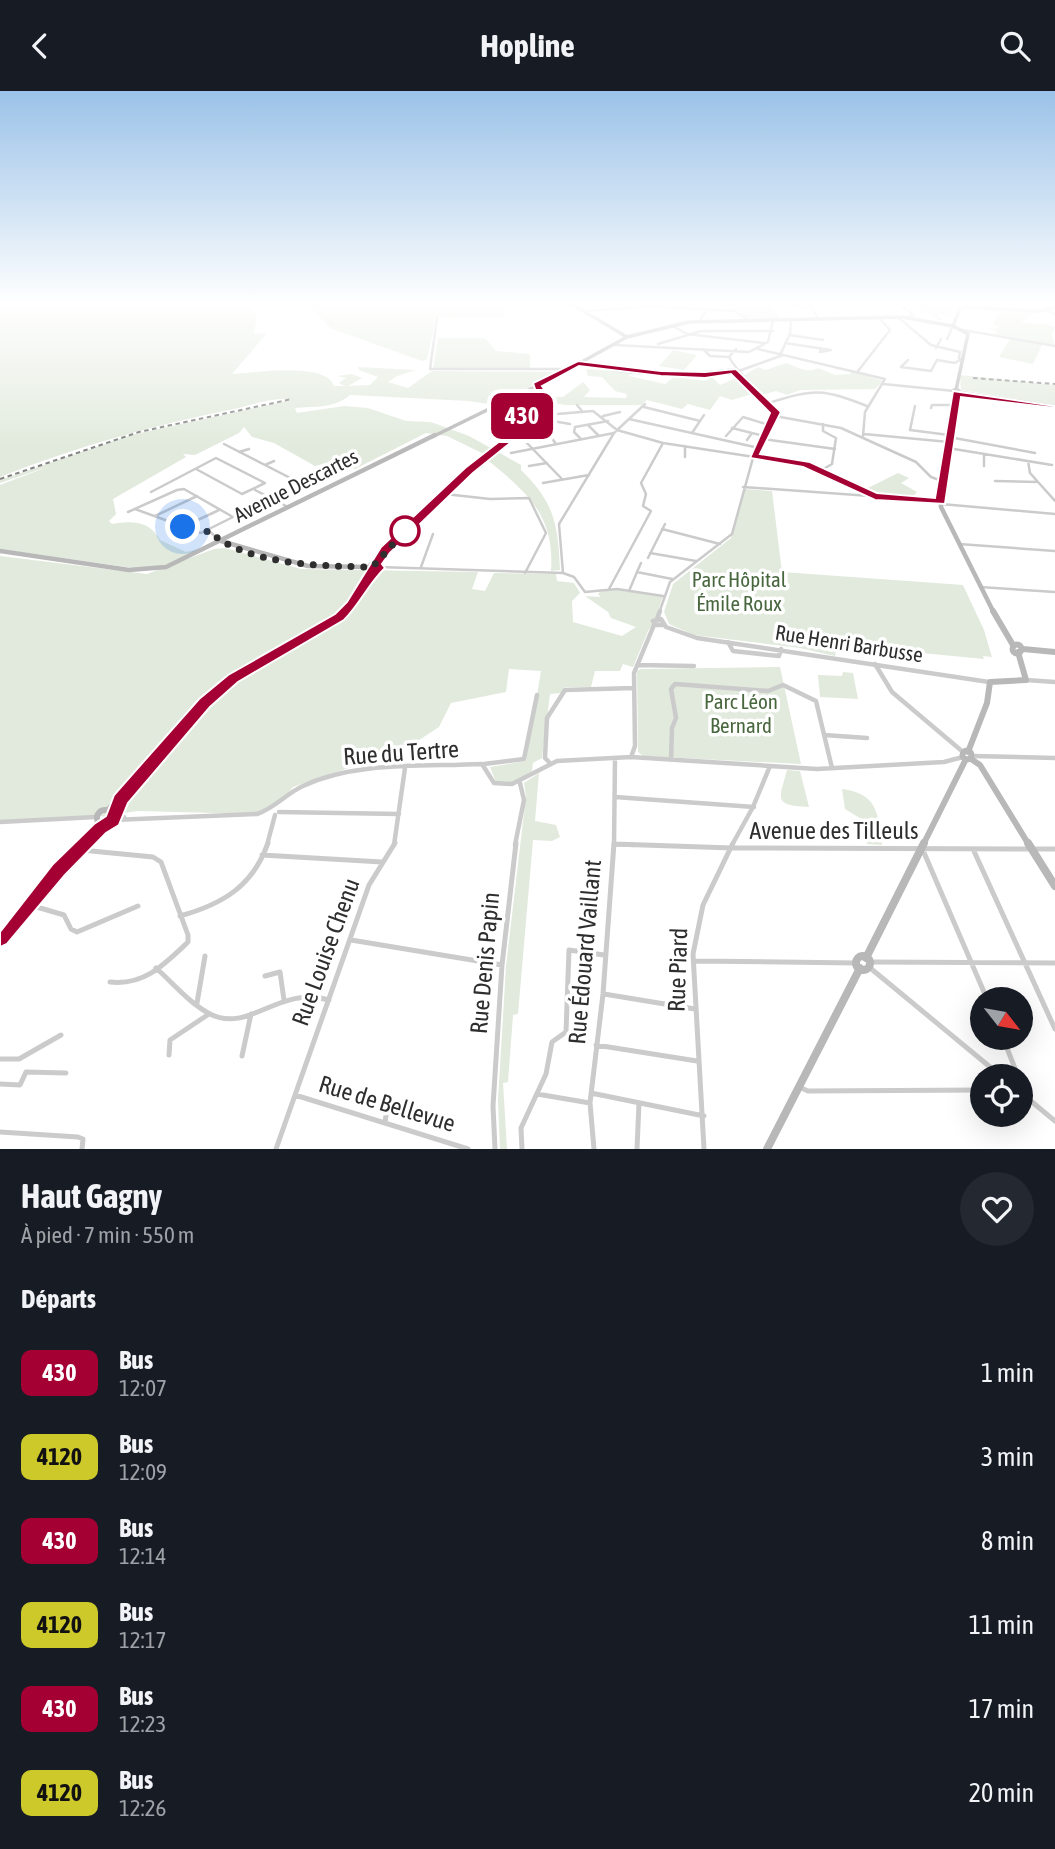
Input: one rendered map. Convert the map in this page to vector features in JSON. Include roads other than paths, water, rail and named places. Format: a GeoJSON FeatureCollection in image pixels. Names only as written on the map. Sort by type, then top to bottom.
{"type":"FeatureCollection","features":[{"type":"Feature","properties":{"kind":"main road","name":"Avenue Descartes"},"geometry":{"type":"LineString","coordinates":[[534,389],[566,369]]}},
{"type":"Feature","properties":{"kind":"main road","name":"Avenue Descartes"},"geometry":{"type":"LineString","coordinates":[[438,433],[448,428]]}},
{"type":"Feature","properties":{"kind":"main road"},"geometry":{"type":"LineString","coordinates":[[941,503],[949,441]]}},
{"type":"Feature","properties":{"kind":"main road"},"geometry":{"type":"LineString","coordinates":[[486,457],[496,449]]}},
{"type":"Feature","properties":{"kind":"main road","name":"Avenue Descartes"},"geometry":{"type":"LineString","coordinates":[[221,541],[289,508]]}},
{"type":"Feature","properties":{"kind":"street"},"geometry":{"type":"LineString","coordinates":[[432,352],[430,369],[566,369]]}},
{"type":"Feature","properties":{"kind":"street","name":"Avenue Descartes"},"geometry":{"type":"LineString","coordinates":[[566,369],[600,352]]}},
{"type":"Feature","properties":{"kind":"street"},"geometry":{"type":"LineString","coordinates":[[706,352],[729,357],[734,352]]}},
{"type":"Feature","properties":{"kind":"street"},"geometry":{"type":"LineString","coordinates":[[776,352],[885,379],[867,406],[863,435]]}},
{"type":"Feature","properties":{"kind":"street"},"geometry":{"type":"LineString","coordinates":[[859,371],[860,363],[872,352]]}},
{"type":"Feature","properties":{"kind":"street"},"geometry":{"type":"LineString","coordinates":[[960,352],[961,358]]}},
{"type":"Feature","properties":{"kind":"street"},"geometry":{"type":"LineString","coordinates":[[949,441],[963,352]]}},
{"type":"Feature","properties":{"kind":"street"},"geometry":{"type":"LineString","coordinates":[[580,362],[598,368],[705,375],[734,372],[785,355]]}},
{"type":"Feature","properties":{"kind":"street"},"geometry":{"type":"LineString","coordinates":[[729,357],[734,372],[769,403],[775,416]]}},
{"type":"Feature","properties":{"kind":"street"},"geometry":{"type":"LineString","coordinates":[[908,360],[901,367],[927,372],[931,371],[937,360],[955,363],[961,358]]}},
{"type":"Feature","properties":{"kind":"street"},"geometry":{"type":"LineString","coordinates":[[883,384],[1055,406]]}},
{"type":"Feature","properties":{"kind":"street"},"geometry":{"type":"LineString","coordinates":[[496,449],[530,404],[534,389]]}},
{"type":"Feature","properties":{"kind":"street","name":"Avenue Descartes"},"geometry":{"type":"LineString","coordinates":[[448,428],[515,395],[534,389]]}},
{"type":"Feature","properties":{"kind":"street"},"geometry":{"type":"LineString","coordinates":[[769,403],[803,391],[834,393],[867,406]]}},
{"type":"Feature","properties":{"kind":"street"},"geometry":{"type":"LineString","coordinates":[[530,404],[548,408]]}},
{"type":"Feature","properties":{"kind":"street"},"geometry":{"type":"LineString","coordinates":[[577,405],[582,411]]}},
{"type":"Feature","properties":{"kind":"street"},"geometry":{"type":"LineString","coordinates":[[931,408],[932,405],[953,405]]}},
{"type":"Feature","properties":{"kind":"street"},"geometry":{"type":"LineString","coordinates":[[563,573],[559,524],[615,432],[644,406],[700,421]]}},
{"type":"Feature","properties":{"kind":"street"},"geometry":{"type":"LineString","coordinates":[[915,406],[910,429],[984,454],[1052,465]]}},
{"type":"Feature","properties":{"kind":"street"},"geometry":{"type":"LineString","coordinates":[[538,418],[582,411],[603,415],[620,412]]}},
{"type":"Feature","properties":{"kind":"street"},"geometry":{"type":"LineString","coordinates":[[522,415],[569,424]]}},
{"type":"Feature","properties":{"kind":"street"},"geometry":{"type":"LineString","coordinates":[[603,415],[615,432]]}},
{"type":"Feature","properties":{"kind":"street"},"geometry":{"type":"LineString","coordinates":[[692,433],[704,415]]}},
{"type":"Feature","properties":{"kind":"street"},"geometry":{"type":"LineString","coordinates":[[775,416],[823,424],[863,435],[949,441],[1035,453]]}},
{"type":"Feature","properties":{"kind":"street"},"geometry":{"type":"LineString","coordinates":[[631,757],[635,746],[634,688],[637,665],[654,625],[653,621],[657,619],[663,596],[672,579],[732,534],[754,456],[775,416]]}},
{"type":"Feature","properties":{"kind":"street"},"geometry":{"type":"LineString","coordinates":[[726,436],[743,417],[769,425]]}},
{"type":"Feature","properties":{"kind":"street"},"geometry":{"type":"LineString","coordinates":[[538,418],[556,444]]}},
{"type":"Feature","properties":{"kind":"street"},"geometry":{"type":"LineString","coordinates":[[629,419],[759,448]]}},
{"type":"Feature","properties":{"kind":"street"},"geometry":{"type":"LineString","coordinates":[[581,439],[574,429],[608,421]]}},
{"type":"Feature","properties":{"kind":"street"},"geometry":{"type":"LineString","coordinates":[[820,471],[832,464],[836,438],[823,431],[823,424]]}},
{"type":"Feature","properties":{"kind":"street"},"geometry":{"type":"LineString","coordinates":[[588,425],[599,436]]}},
{"type":"Feature","properties":{"kind":"street"},"geometry":{"type":"LineString","coordinates":[[732,428],[764,437],[835,449]]}},
{"type":"Feature","properties":{"kind":"street"},"geometry":{"type":"LineString","coordinates":[[511,453],[615,432],[663,443],[801,463],[875,497]]}},
{"type":"Feature","properties":{"kind":"street","name":"Avenue Descartes"},"geometry":{"type":"LineString","coordinates":[[289,508],[438,433]]}},
{"type":"Feature","properties":{"kind":"street"},"geometry":{"type":"LineString","coordinates":[[747,440],[752,433]]}},
{"type":"Feature","properties":{"kind":"street"},"geometry":{"type":"LineString","coordinates":[[863,435],[916,463],[931,477],[942,481]]}},
{"type":"Feature","properties":{"kind":"street"},"geometry":{"type":"LineString","coordinates":[[523,439],[562,479]]}},
{"type":"Feature","properties":{"kind":"street"},"geometry":{"type":"LineString","coordinates":[[609,589],[651,511],[643,506],[646,494],[641,484],[663,443]]}},
{"type":"Feature","properties":{"kind":"street"},"geometry":{"type":"LineString","coordinates":[[224,444],[302,484],[273,499]]}},
{"type":"Feature","properties":{"kind":"street"},"geometry":{"type":"LineString","coordinates":[[685,446],[685,457]]}},
{"type":"Feature","properties":{"kind":"street"},"geometry":{"type":"LineString","coordinates":[[239,452],[248,449]]}},
{"type":"Feature","properties":{"kind":"street"},"geometry":{"type":"LineString","coordinates":[[984,454],[984,466]]}},
{"type":"Feature","properties":{"kind":"street"},"geometry":{"type":"LineString","coordinates":[[0,938],[100,822],[113,814],[120,800],[212,696],[233,679],[334,621],[352,604],[386,550],[486,457]]}},
{"type":"Feature","properties":{"kind":"street"},"geometry":{"type":"LineString","coordinates":[[151,492],[216,458],[264,482],[256,490],[239,493],[196,469]]}},
{"type":"Feature","properties":{"kind":"street"},"geometry":{"type":"LineString","coordinates":[[265,465],[274,461]]}},
{"type":"Feature","properties":{"kind":"street"},"geometry":{"type":"LineString","coordinates":[[1028,461],[1030,473],[1055,501]]}},
{"type":"Feature","properties":{"kind":"street"},"geometry":{"type":"LineString","coordinates":[[529,466],[547,463]]}},
{"type":"Feature","properties":{"kind":"street"},"geometry":{"type":"LineString","coordinates":[[543,483],[589,475]]}},
{"type":"Feature","properties":{"kind":"street"},"geometry":{"type":"LineString","coordinates":[[995,481],[1038,482]]}},
{"type":"Feature","properties":{"kind":"street"},"geometry":{"type":"LineString","coordinates":[[743,488],[1055,514]]}},
{"type":"Feature","properties":{"kind":"street"},"geometry":{"type":"LineString","coordinates":[[128,512],[181,489],[233,517],[201,533],[135,509]]}},
{"type":"Feature","properties":{"kind":"street"},"geometry":{"type":"LineString","coordinates":[[256,490],[289,508]]}},
{"type":"Feature","properties":{"kind":"street"},"geometry":{"type":"LineString","coordinates":[[445,493],[490,499],[529,498],[547,533],[525,573]]}},
{"type":"Feature","properties":{"kind":"street"},"geometry":{"type":"LineString","coordinates":[[155,516],[197,496]]}},
{"type":"Feature","properties":{"kind":"street"},"geometry":{"type":"LineString","coordinates":[[941,503],[980,587],[1013,645],[1020,650],[1055,652]]}},
{"type":"Feature","properties":{"kind":"street"},"geometry":{"type":"LineString","coordinates":[[183,527],[220,509]]}},
{"type":"Feature","properties":{"kind":"street"},"geometry":{"type":"LineString","coordinates":[[196,512],[203,517]]}},
{"type":"Feature","properties":{"kind":"street"},"geometry":{"type":"LineString","coordinates":[[665,524],[649,555],[696,561]]}},
{"type":"Feature","properties":{"kind":"street"},"geometry":{"type":"LineString","coordinates":[[662,529],[720,544]]}},
{"type":"Feature","properties":{"kind":"street"},"geometry":{"type":"LineString","coordinates":[[209,531],[221,541],[293,564],[563,573],[574,577],[585,593],[609,589],[663,596]]}},
{"type":"Feature","properties":{"kind":"street"},"geometry":{"type":"LineString","coordinates":[[421,567],[433,534]]}},
{"type":"Feature","properties":{"kind":"street","name":"Avenue Descartes"},"geometry":{"type":"LineString","coordinates":[[0,551],[145,571],[174,564],[221,541]]}},
{"type":"Feature","properties":{"kind":"street"},"geometry":{"type":"LineString","coordinates":[[959,544],[1055,551]]}},
{"type":"Feature","properties":{"kind":"street"},"geometry":{"type":"LineString","coordinates":[[629,591],[641,563]]}},
{"type":"Feature","properties":{"kind":"street"},"geometry":{"type":"LineString","coordinates":[[637,572],[672,579]]}},
{"type":"Feature","properties":{"kind":"street"},"geometry":{"type":"LineString","coordinates":[[980,587],[1055,592]]}},
{"type":"Feature","properties":{"kind":"street"},"geometry":{"type":"LineString","coordinates":[[654,625],[663,625],[663,620],[657,619]]}},
{"type":"Feature","properties":{"kind":"street","name":"Rue Henri Barbusse"},"geometry":{"type":"LineString","coordinates":[[663,625],[688,636],[990,682]]}},
{"type":"Feature","properties":{"kind":"street"},"geometry":{"type":"LineString","coordinates":[[728,642],[733,651],[779,656],[782,649]]}},
{"type":"Feature","properties":{"kind":"street"},"geometry":{"type":"LineString","coordinates":[[1020,650],[1026,680]]}},
{"type":"Feature","properties":{"kind":"street"},"geometry":{"type":"LineString","coordinates":[[875,664],[892,692],[980,765],[1055,886]]}},
{"type":"Feature","properties":{"kind":"street"},"geometry":{"type":"LineString","coordinates":[[637,665],[694,666]]}},
{"type":"Feature","properties":{"kind":"street"},"geometry":{"type":"LineString","coordinates":[[767,1149],[864,964],[967,756],[987,703],[990,682],[1055,682]]}},
{"type":"Feature","properties":{"kind":"street"},"geometry":{"type":"LineString","coordinates":[[671,760],[672,728],[676,719],[671,689],[675,684],[768,691],[783,685],[816,701],[832,768]]}},
{"type":"Feature","properties":{"kind":"street"},"geometry":{"type":"LineString","coordinates":[[549,762],[545,758],[547,718],[565,690],[634,688]]}},
{"type":"Feature","properties":{"kind":"street"},"geometry":{"type":"LineString","coordinates":[[482,764],[524,759],[537,695]]}},
{"type":"Feature","properties":{"kind":"street"},"geometry":{"type":"LineString","coordinates":[[824,735],[867,738]]}},
{"type":"Feature","properties":{"kind":"street"},"geometry":{"type":"LineString","coordinates":[[519,782],[549,762],[631,757],[832,768],[944,762],[967,756],[1055,758]]}},
{"type":"Feature","properties":{"kind":"street","name":"Rue Édouard Vaillant"},"geometry":{"type":"LineString","coordinates":[[594,1149],[590,1103],[603,994],[614,844],[615,758]]}},
{"type":"Feature","properties":{"kind":"street","name":"Rue du Tertre"},"geometry":{"type":"LineString","coordinates":[[113,814],[126,817],[229,816],[268,811],[302,786],[359,768],[482,764],[494,783],[504,786],[519,782]]}},
{"type":"Feature","properties":{"kind":"street","name":"Rue Piard"},"geometry":{"type":"LineString","coordinates":[[704,1149],[704,1116],[697,1061],[695,1009],[697,927],[706,893],[754,807],[770,766]]}},
{"type":"Feature","properties":{"kind":"street","name":"Rue Louise Chenu"},"geometry":{"type":"LineString","coordinates":[[276,1149],[369,884],[395,843],[405,768]]}},
{"type":"Feature","properties":{"kind":"street","name":"Rue Denis Papin"},"geometry":{"type":"LineString","coordinates":[[495,1149],[493,1106],[502,965],[514,851],[524,800],[519,782]]}},
{"type":"Feature","properties":{"kind":"street"},"geometry":{"type":"LineString","coordinates":[[614,797],[754,807]]}},
{"type":"Feature","properties":{"kind":"street"},"geometry":{"type":"LineString","coordinates":[[180,916],[204,910],[239,893],[251,880],[277,814],[276,806]]}},
{"type":"Feature","properties":{"kind":"street"},"geometry":{"type":"LineString","coordinates":[[268,811],[277,814],[399,814]]}},
{"type":"Feature","properties":{"kind":"street"},"geometry":{"type":"LineString","coordinates":[[0,822],[100,822],[113,814]]}},
{"type":"Feature","properties":{"kind":"street","name":"Avenue des Tilleuls"},"geometry":{"type":"LineString","coordinates":[[614,844],[732,848],[1055,849]]}},
{"type":"Feature","properties":{"kind":"street"},"geometry":{"type":"LineString","coordinates":[[922,848],[928,856],[982,987]]}},
{"type":"Feature","properties":{"kind":"street"},"geometry":{"type":"LineString","coordinates":[[78,849],[153,857],[161,862],[188,941],[134,983],[110,982]]}},
{"type":"Feature","properties":{"kind":"street"},"geometry":{"type":"LineString","coordinates":[[973,849],[1055,1029]]}},
{"type":"Feature","properties":{"kind":"street"},"geometry":{"type":"LineString","coordinates":[[262,855],[383,862]]}},
{"type":"Feature","properties":{"kind":"street"},"geometry":{"type":"LineString","coordinates":[[28,905],[64,915],[71,929],[77,932],[138,906]]}},
{"type":"Feature","properties":{"kind":"street"},"geometry":{"type":"LineString","coordinates":[[351,940],[502,965]]}},
{"type":"Feature","properties":{"kind":"street"},"geometry":{"type":"LineString","coordinates":[[522,1149],[521,1128],[546,1074],[552,1042],[566,1032],[569,950],[604,955]]}},
{"type":"Feature","properties":{"kind":"street"},"geometry":{"type":"LineString","coordinates":[[197,1003],[200,998],[205,956]]}},
{"type":"Feature","properties":{"kind":"street"},"geometry":{"type":"LineString","coordinates":[[695,961],[1055,963]]}},
{"type":"Feature","properties":{"kind":"street"},"geometry":{"type":"LineString","coordinates":[[864,964],[986,1064]]}},
{"type":"Feature","properties":{"kind":"street"},"geometry":{"type":"LineString","coordinates":[[156,968],[209,1014],[221,1019],[251,1014],[309,995],[329,1000]]}},
{"type":"Feature","properties":{"kind":"street"},"geometry":{"type":"LineString","coordinates":[[265,976],[280,972],[285,1001]]}},
{"type":"Feature","properties":{"kind":"street"},"geometry":{"type":"LineString","coordinates":[[603,994],[695,1009]]}},
{"type":"Feature","properties":{"kind":"street"},"geometry":{"type":"LineString","coordinates":[[170,1055],[170,1040],[209,1014]]}},
{"type":"Feature","properties":{"kind":"street"},"geometry":{"type":"LineString","coordinates":[[243,1056],[251,1014]]}},
{"type":"Feature","properties":{"kind":"street"},"geometry":{"type":"LineString","coordinates":[[0,1059],[19,1059],[61,1035]]}},
{"type":"Feature","properties":{"kind":"street"},"geometry":{"type":"LineString","coordinates":[[596,1045],[697,1061]]}},
{"type":"Feature","properties":{"kind":"street"},"geometry":{"type":"LineString","coordinates":[[0,1084],[20,1085],[26,1072],[66,1073]]}},
{"type":"Feature","properties":{"kind":"street"},"geometry":{"type":"LineString","coordinates":[[799,1086],[808,1091],[970,1090]]}},
{"type":"Feature","properties":{"kind":"street"},"geometry":{"type":"LineString","coordinates":[[591,1093],[704,1116]]}},
{"type":"Feature","properties":{"kind":"street"},"geometry":{"type":"LineString","coordinates":[[537,1094],[590,1103]]}},
{"type":"Feature","properties":{"kind":"street","name":"Rue de Bellevue"},"geometry":{"type":"LineString","coordinates":[[295,1095],[468,1149]]}},
{"type":"Feature","properties":{"kind":"street"},"geometry":{"type":"LineString","coordinates":[[385,1122],[389,1097]]}},
{"type":"Feature","properties":{"kind":"street"},"geometry":{"type":"LineString","coordinates":[[637,1149],[639,1103]]}},
{"type":"Feature","properties":{"kind":"street"},"geometry":{"type":"LineString","coordinates":[[1033,1103],[1055,1121]]}},
{"type":"Feature","properties":{"kind":"street"},"geometry":{"type":"LineString","coordinates":[[0,1132],[78,1137],[83,1139],[82,1149]]}},
{"type":"Feature","properties":{"kind":"railway"},"geometry":{"type":"LineString","coordinates":[[973,378],[1055,384]]}},
{"type":"Feature","properties":{"kind":"railway"},"geometry":{"type":"LineString","coordinates":[[0,479],[139,432],[292,399]]}},
{"type":"Feature","properties":{"kind":"park label","name":"Parc Hôpital Émile Roux"},"geometry":{"type":"Point","coordinates":[739,592]}},
{"type":"Feature","properties":{"kind":"park label","name":"Parc Léon Bernard"},"geometry":{"type":"Point","coordinates":[741,714]}}]}
